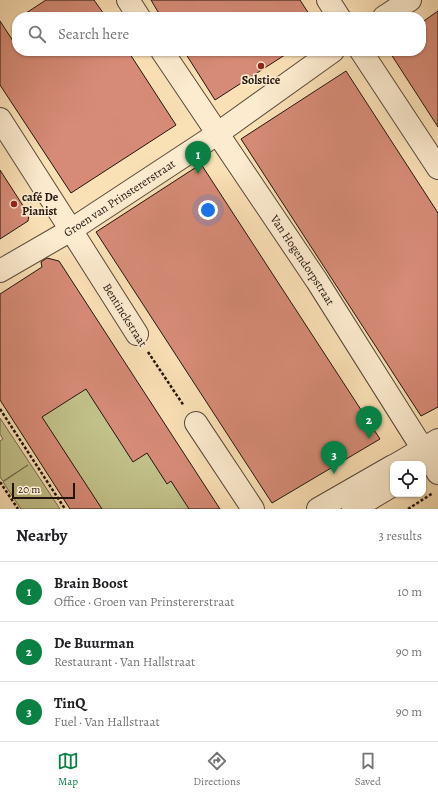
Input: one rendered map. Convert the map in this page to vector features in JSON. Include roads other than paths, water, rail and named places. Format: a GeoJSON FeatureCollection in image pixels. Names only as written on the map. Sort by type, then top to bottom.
{"type":"FeatureCollection","features":[{"type":"Feature","properties":{"kind":"street"},"geometry":{"type":"LineString","coordinates":[[128,0],[136,12]]}},
{"type":"Feature","properties":{"kind":"street"},"geometry":{"type":"LineString","coordinates":[[328,0],[336,12]]}},
{"type":"Feature","properties":{"kind":"street"},"geometry":{"type":"LineString","coordinates":[[392,12],[410,0]]}},
{"type":"Feature","properties":{"kind":"street","name":"Van Hogendorpstraat"},"geometry":{"type":"LineString","coordinates":[[165,56],[317,281],[432,458]]}},
{"type":"Feature","properties":{"kind":"street","name":"Groen van Prinstererstraat"},"geometry":{"type":"LineString","coordinates":[[0,271],[71,230],[217,134],[326,56]]}},
{"type":"Feature","properties":{"kind":"street"},"geometry":{"type":"LineString","coordinates":[[364,56],[438,168]]}},
{"type":"Feature","properties":{"kind":"street","name":"Bentinckstraat"},"geometry":{"type":"LineString","coordinates":[[0,119],[137,334]]}},
{"type":"Feature","properties":{"kind":"street"},"geometry":{"type":"LineString","coordinates":[[196,423],[253,509]]}},
{"type":"Feature","properties":{"kind":"street"},"geometry":{"type":"LineString","coordinates":[[414,461],[432,458]]}},
{"type":"Feature","properties":{"kind":"street"},"geometry":{"type":"LineString","coordinates":[[318,509],[390,468]]}},
{"type":"Feature","properties":{"kind":"street"},"geometry":{"type":"LineString","coordinates":[[353,509],[390,487]]}},
{"type":"Feature","properties":{"kind":"place","name":"Solstice"},"geometry":{"type":"Point","coordinates":[261,66]}},
{"type":"Feature","properties":{"kind":"place","name":"Brain Boost"},"geometry":{"type":"Point","coordinates":[198,174]}},
{"type":"Feature","properties":{"kind":"place","name":"café De Pianist"},"geometry":{"type":"Point","coordinates":[14,204]}},
{"type":"Feature","properties":{"kind":"place","name":"De Buurman"},"geometry":{"type":"Point","coordinates":[369,439]}},
{"type":"Feature","properties":{"kind":"place","name":"TinQ"},"geometry":{"type":"Point","coordinates":[334,474]}}]}
